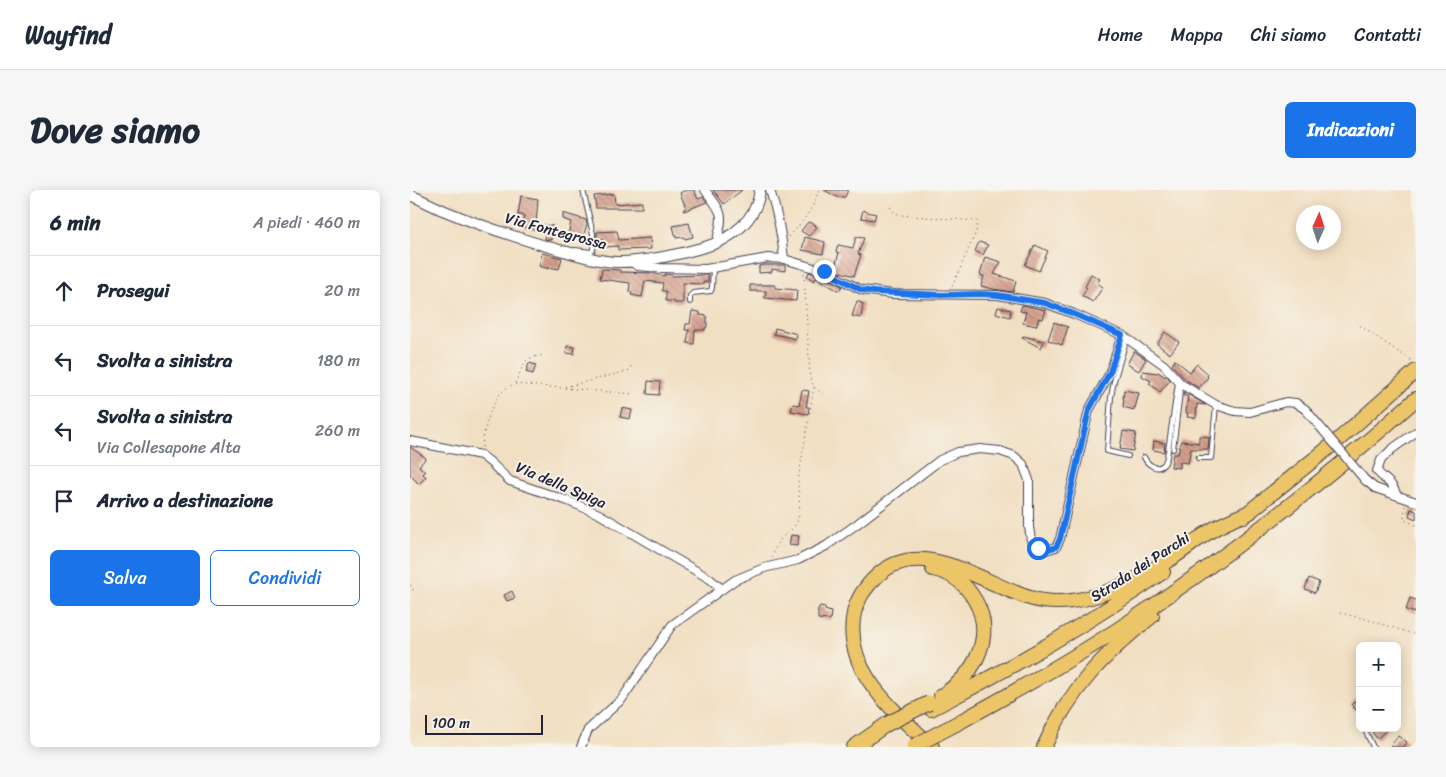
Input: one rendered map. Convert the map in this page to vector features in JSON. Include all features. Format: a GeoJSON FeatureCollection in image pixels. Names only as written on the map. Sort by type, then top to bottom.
{"type":"FeatureCollection","features":[{"type":"Feature","properties":{"kind":"highway","name":"Strada dei Parchi"},"geometry":{"type":"LineString","coordinates":[[854,747],[888,727],[1024,659],[1152,580],[1250,512],[1337,441],[1387,397],[1415,366]]}},
{"type":"Feature","properties":{"kind":"highway"},"geometry":{"type":"LineString","coordinates":[[913,747],[954,726],[1083,651],[1153,606],[1275,517],[1351,456],[1411,403]]}},
{"type":"Feature","properties":{"kind":"highway"},"geometry":{"type":"LineString","coordinates":[[932,747],[881,696],[862,669],[856,654],[852,638],[852,622],[855,611],[859,599],[866,588],[881,573],[903,562],[929,560],[959,568],[1032,599],[1049,602],[1070,602],[1106,593],[1125,584],[1174,556],[1218,526],[1250,512]]}},
{"type":"Feature","properties":{"kind":"highway"},"geometry":{"type":"LineString","coordinates":[[1044,747],[1059,716],[1070,699],[1101,660],[1136,629],[1192,587],[1210,566]]}},
{"type":"Feature","properties":{"kind":"highway"},"geometry":{"type":"LineString","coordinates":[[930,706],[955,686],[972,668],[984,639],[984,624],[976,600],[958,579],[935,569],[922,568],[894,575],[882,582],[873,592],[866,602],[862,615],[861,641],[869,665],[882,685],[943,747]]}},
{"type":"Feature","properties":{"kind":"street"},"geometry":{"type":"LineString","coordinates":[[704,190],[720,209],[722,220],[716,244]]}},
{"type":"Feature","properties":{"kind":"street","name":"Via Fontegrossa"},"geometry":{"type":"LineString","coordinates":[[410,195],[480,225],[522,239],[603,261],[630,262],[689,252],[716,244],[727,238],[739,230],[746,221],[757,205],[760,190]]}},
{"type":"Feature","properties":{"kind":"street"},"geometry":{"type":"LineString","coordinates":[[770,190],[775,204],[784,259]]}},
{"type":"Feature","properties":{"kind":"street"},"geometry":{"type":"LineString","coordinates":[[630,262],[638,266],[660,268],[713,268],[768,258],[784,259],[824,271],[862,290],[893,294],[997,295],[1045,303],[1124,337],[1164,366],[1180,382],[1216,405],[1235,412],[1250,412],[1286,402],[1296,403],[1305,409],[1365,480],[1375,488],[1416,502]]}},
{"type":"Feature","properties":{"kind":"street"},"geometry":{"type":"LineString","coordinates":[[580,747],[588,730],[622,699],[672,625],[735,580],[764,568],[798,560],[826,546],[940,460],[958,452],[980,449],[1000,451],[1014,456],[1022,464],[1029,480],[1029,527],[1031,540],[1038,548],[1046,550],[1056,547],[1060,539],[1089,410],[1110,372],[1124,337]]}},
{"type":"Feature","properties":{"kind":"street"},"geometry":{"type":"LineString","coordinates":[[1396,495],[1392,484],[1381,477],[1377,471],[1381,460],[1392,449],[1416,432]]}},
{"type":"Feature","properties":{"kind":"street","name":"Via della Spiga"},"geometry":{"type":"LineString","coordinates":[[410,441],[481,455],[510,481],[568,501],[598,514],[710,579],[722,589]]}},
{"type":"Feature","properties":{"kind":"lane"},"geometry":{"type":"LineString","coordinates":[[558,249],[590,252],[593,250],[593,234],[583,190]]}},
{"type":"Feature","properties":{"kind":"lane"},"geometry":{"type":"LineString","coordinates":[[690,302],[690,296],[693,293],[711,291],[713,268]]}},
{"type":"Feature","properties":{"kind":"lane"},"geometry":{"type":"LineString","coordinates":[[1124,337],[1111,397],[1107,451],[1128,456]]}},
{"type":"Feature","properties":{"kind":"lane"},"geometry":{"type":"LineString","coordinates":[[1173,449],[1180,382]]}},
{"type":"Feature","properties":{"kind":"lane"},"geometry":{"type":"LineString","coordinates":[[1144,457],[1146,463],[1152,467],[1159,467],[1164,464],[1167,457],[1180,382]]}},
{"type":"Feature","properties":{"kind":"lane"},"geometry":{"type":"LineString","coordinates":[[1198,458],[1211,458],[1216,405]]}},
{"type":"Feature","properties":{"kind":"lane"},"geometry":{"type":"LineString","coordinates":[[1366,732],[1372,747]]}},
{"type":"Feature","properties":{"kind":"path"},"geometry":{"type":"LineString","coordinates":[[782,244],[806,217],[814,205],[820,190]]}},
{"type":"Feature","properties":{"kind":"path"},"geometry":{"type":"LineString","coordinates":[[890,207],[900,215],[977,221],[976,232],[949,295]]}},
{"type":"Feature","properties":{"kind":"path"},"geometry":{"type":"LineString","coordinates":[[804,264],[809,369],[814,387],[824,395]]}},
{"type":"Feature","properties":{"kind":"path"},"geometry":{"type":"LineString","coordinates":[[1356,323],[1415,366]]}},
{"type":"Feature","properties":{"kind":"path"},"geometry":{"type":"LineString","coordinates":[[481,455],[482,439],[500,393],[514,384],[526,360],[544,355]]}},
{"type":"Feature","properties":{"kind":"path"},"geometry":{"type":"LineString","coordinates":[[564,388],[630,370],[631,365]]}},
{"type":"Feature","properties":{"kind":"path"},"geometry":{"type":"LineString","coordinates":[[514,384],[634,394]]}},
{"type":"Feature","properties":{"kind":"path"},"geometry":{"type":"LineString","coordinates":[[764,568],[771,560],[778,542],[793,529],[799,516],[798,481],[814,387]]}},
{"type":"Feature","properties":{"kind":"path"},"geometry":{"type":"LineString","coordinates":[[1406,498],[1404,520],[1416,525]]}},
{"type":"Feature","properties":{"kind":"path"},"geometry":{"type":"LineString","coordinates":[[410,584],[415,593]]}},
{"type":"Feature","properties":{"kind":"path"},"geometry":{"type":"LineString","coordinates":[[1340,613],[1416,635]]}},
{"type":"Feature","properties":{"kind":"building"},"geometry":{"type":"Polygon","coordinates":[[[686,190],[694,190],[698,199],[703,197],[707,202],[684,211],[686,208],[680,193],[686,190]]]}},
{"type":"Feature","properties":{"kind":"building"},"geometry":{"type":"Polygon","coordinates":[[[713,190],[742,190],[724,204],[713,190]]]}},
{"type":"Feature","properties":{"kind":"building"},"geometry":{"type":"Polygon","coordinates":[[[824,190],[848,190],[845,197],[837,197],[824,190]]]}},
{"type":"Feature","properties":{"kind":"building"},"geometry":{"type":"Polygon","coordinates":[[[614,194],[615,204],[642,202],[642,208],[596,208],[594,196],[614,194]]]}},
{"type":"Feature","properties":{"kind":"building"},"geometry":{"type":"Polygon","coordinates":[[[521,196],[538,199],[536,224],[553,226],[551,240],[545,239],[546,231],[522,227],[524,215],[518,215],[521,196]]]}},
{"type":"Feature","properties":{"kind":"building"},"geometry":{"type":"Polygon","coordinates":[[[863,210],[876,214],[874,220],[861,218],[863,210]]]}},
{"type":"Feature","properties":{"kind":"building"},"geometry":{"type":"Polygon","coordinates":[[[563,213],[586,220],[587,224],[582,241],[568,235],[571,222],[563,219],[563,213]]]}},
{"type":"Feature","properties":{"kind":"building"},"geometry":{"type":"Polygon","coordinates":[[[808,222],[817,227],[809,236],[801,231],[808,222]]]}},
{"type":"Feature","properties":{"kind":"building"},"geometry":{"type":"Polygon","coordinates":[[[689,223],[693,237],[685,239],[684,237],[676,238],[673,226],[689,223]]]}},
{"type":"Feature","properties":{"kind":"building"},"geometry":{"type":"Polygon","coordinates":[[[617,231],[619,240],[650,238],[651,249],[618,250],[618,246],[604,247],[603,239],[597,239],[597,232],[617,231]]]}},
{"type":"Feature","properties":{"kind":"building"},"geometry":{"type":"Polygon","coordinates":[[[805,237],[825,242],[823,254],[802,250],[805,237]]]}},
{"type":"Feature","properties":{"kind":"building"},"geometry":{"type":"Polygon","coordinates":[[[856,237],[864,238],[858,254],[861,255],[854,276],[834,270],[839,253],[836,252],[838,245],[853,248],[856,237]]]}},
{"type":"Feature","properties":{"kind":"building"},"geometry":{"type":"Polygon","coordinates":[[[979,242],[988,245],[983,255],[975,251],[979,242]]]}},
{"type":"Feature","properties":{"kind":"building"},"geometry":{"type":"Polygon","coordinates":[[[1035,245],[1048,251],[1039,271],[1025,265],[1035,245]]]}},
{"type":"Feature","properties":{"kind":"building"},"geometry":{"type":"Polygon","coordinates":[[[542,253],[562,258],[559,269],[539,266],[542,253]]]}},
{"type":"Feature","properties":{"kind":"building"},"geometry":{"type":"Polygon","coordinates":[[[985,257],[1001,262],[994,274],[1016,281],[1013,292],[981,286],[984,276],[980,275],[985,257]]]}},
{"type":"Feature","properties":{"kind":"building"},"geometry":{"type":"Polygon","coordinates":[[[785,265],[785,271],[772,269],[772,272],[759,273],[759,266],[785,265]]]}},
{"type":"Feature","properties":{"kind":"building"},"geometry":{"type":"Polygon","coordinates":[[[602,269],[665,276],[665,274],[672,276],[708,275],[708,282],[703,284],[683,283],[683,303],[674,303],[674,301],[666,301],[666,291],[662,291],[663,283],[645,281],[642,297],[631,295],[632,293],[629,292],[630,283],[600,279],[602,269]]]}},
{"type":"Feature","properties":{"kind":"building"},"geometry":{"type":"Polygon","coordinates":[[[809,272],[842,286],[839,291],[816,278],[814,281],[807,276],[809,272]]]}},
{"type":"Feature","properties":{"kind":"building"},"geometry":{"type":"Polygon","coordinates":[[[1091,274],[1100,279],[1097,283],[1103,287],[1093,302],[1082,296],[1087,288],[1085,287],[1091,274]]]}},
{"type":"Feature","properties":{"kind":"building"},"geometry":{"type":"Polygon","coordinates":[[[750,285],[775,285],[775,288],[797,290],[796,301],[765,298],[766,291],[750,291],[750,285]]]}},
{"type":"Feature","properties":{"kind":"building"},"geometry":{"type":"Polygon","coordinates":[[[857,301],[863,304],[861,318],[852,316],[857,301]]]}},
{"type":"Feature","properties":{"kind":"building"},"geometry":{"type":"Polygon","coordinates":[[[1022,305],[1046,310],[1043,319],[1039,318],[1036,326],[1023,323],[1026,312],[1020,311],[1022,305]]]}},
{"type":"Feature","properties":{"kind":"building"},"geometry":{"type":"Polygon","coordinates":[[[998,307],[1011,310],[1010,317],[996,313],[998,307]]]}},
{"type":"Feature","properties":{"kind":"building"},"geometry":{"type":"Polygon","coordinates":[[[692,311],[700,312],[700,315],[707,316],[707,327],[705,330],[695,330],[694,344],[687,343],[689,330],[685,330],[686,324],[690,324],[692,311]]]}},
{"type":"Feature","properties":{"kind":"building"},"geometry":{"type":"Polygon","coordinates":[[[1054,322],[1068,327],[1062,345],[1048,340],[1054,322]]]}},
{"type":"Feature","properties":{"kind":"building"},"geometry":{"type":"Polygon","coordinates":[[[775,328],[797,334],[796,339],[774,334],[775,328]]]}},
{"type":"Feature","properties":{"kind":"building"},"geometry":{"type":"Polygon","coordinates":[[[1165,332],[1179,342],[1170,354],[1157,344],[1165,332]]]}},
{"type":"Feature","properties":{"kind":"building"},"geometry":{"type":"Polygon","coordinates":[[[1023,336],[1044,341],[1041,348],[1022,338],[1023,336]]]}},
{"type":"Feature","properties":{"kind":"building"},"geometry":{"type":"Polygon","coordinates":[[[567,346],[575,347],[574,354],[566,353],[567,346]]]}},
{"type":"Feature","properties":{"kind":"building"},"geometry":{"type":"Polygon","coordinates":[[[1134,351],[1146,359],[1139,371],[1127,364],[1134,351]]]}},
{"type":"Feature","properties":{"kind":"building"},"geometry":{"type":"Polygon","coordinates":[[[1175,360],[1190,372],[1197,364],[1208,374],[1208,377],[1199,388],[1186,380],[1172,365],[1175,360]]]}},
{"type":"Feature","properties":{"kind":"building"},"geometry":{"type":"Polygon","coordinates":[[[529,363],[536,365],[533,374],[526,372],[529,363]]]}},
{"type":"Feature","properties":{"kind":"building"},"geometry":{"type":"Polygon","coordinates":[[[1143,371],[1158,372],[1165,377],[1166,375],[1170,380],[1160,392],[1149,383],[1151,381],[1142,376],[1143,371]]]}},
{"type":"Feature","properties":{"kind":"building"},"geometry":{"type":"Polygon","coordinates":[[[648,381],[660,382],[659,395],[647,394],[648,381]]]}},
{"type":"Feature","properties":{"kind":"building"},"geometry":{"type":"Polygon","coordinates":[[[802,390],[809,391],[806,407],[809,407],[808,414],[791,411],[793,404],[799,405],[802,390]]]}},
{"type":"Feature","properties":{"kind":"building"},"geometry":{"type":"Polygon","coordinates":[[[1124,390],[1139,393],[1134,410],[1123,407],[1124,390]]]}},
{"type":"Feature","properties":{"kind":"building"},"geometry":{"type":"Polygon","coordinates":[[[1184,392],[1206,405],[1197,404],[1196,418],[1187,417],[1188,396],[1183,395],[1184,392]]]}},
{"type":"Feature","properties":{"kind":"building"},"geometry":{"type":"Polygon","coordinates":[[[622,408],[632,410],[630,419],[620,417],[622,408]]]}},
{"type":"Feature","properties":{"kind":"building"},"geometry":{"type":"Polygon","coordinates":[[[1123,431],[1136,433],[1133,451],[1120,449],[1123,431]]]}},
{"type":"Feature","properties":{"kind":"building"},"geometry":{"type":"Polygon","coordinates":[[[1199,436],[1209,437],[1208,449],[1191,449],[1188,463],[1180,462],[1180,468],[1171,467],[1173,454],[1178,454],[1181,441],[1199,443],[1199,436]]]}},
{"type":"Feature","properties":{"kind":"building"},"geometry":{"type":"Polygon","coordinates":[[[1154,441],[1165,443],[1164,452],[1153,450],[1154,441]]]}},
{"type":"Feature","properties":{"kind":"building"},"geometry":{"type":"Polygon","coordinates":[[[410,447],[426,458],[419,466],[425,472],[423,474],[426,477],[419,484],[410,475],[410,447]]]}},
{"type":"Feature","properties":{"kind":"building"},"geometry":{"type":"Polygon","coordinates":[[[1411,509],[1416,511],[1416,519],[1409,516],[1411,509]]]}},
{"type":"Feature","properties":{"kind":"building"},"geometry":{"type":"Polygon","coordinates":[[[791,535],[799,536],[797,546],[789,545],[791,535]]]}},
{"type":"Feature","properties":{"kind":"building"},"geometry":{"type":"Polygon","coordinates":[[[1309,578],[1319,582],[1315,593],[1305,589],[1309,578]]]}},
{"type":"Feature","properties":{"kind":"building"},"geometry":{"type":"Polygon","coordinates":[[[512,591],[515,598],[507,601],[504,595],[512,591]]]}},
{"type":"Feature","properties":{"kind":"building"},"geometry":{"type":"Polygon","coordinates":[[[1410,598],[1416,600],[1416,613],[1406,610],[1410,598]]]}},
{"type":"Feature","properties":{"kind":"building"},"geometry":{"type":"Polygon","coordinates":[[[820,606],[825,607],[825,610],[831,612],[830,620],[818,619],[818,609],[820,606]]]}},
{"type":"Feature","properties":{"kind":"building"},"geometry":{"type":"Polygon","coordinates":[[[1356,700],[1356,710],[1351,705],[1356,700]]]}},
{"type":"Feature","properties":{"kind":"building"},"geometry":{"type":"Polygon","coordinates":[[[1373,732],[1384,732],[1377,739],[1373,732]]]}},
{"type":"Feature","properties":{"kind":"building"},"geometry":{"type":"Polygon","coordinates":[[[1398,736],[1407,742],[1404,747],[1390,747],[1398,736]]]}},
{"type":"Feature","properties":{"kind":"route"},"geometry":{"type":"LineString","coordinates":[[824,271],[854,287],[874,292],[893,294],[997,295],[1045,303],[1122,335],[1110,372],[1089,410],[1060,539],[1056,547],[1046,550],[1038,548]]}}]}
